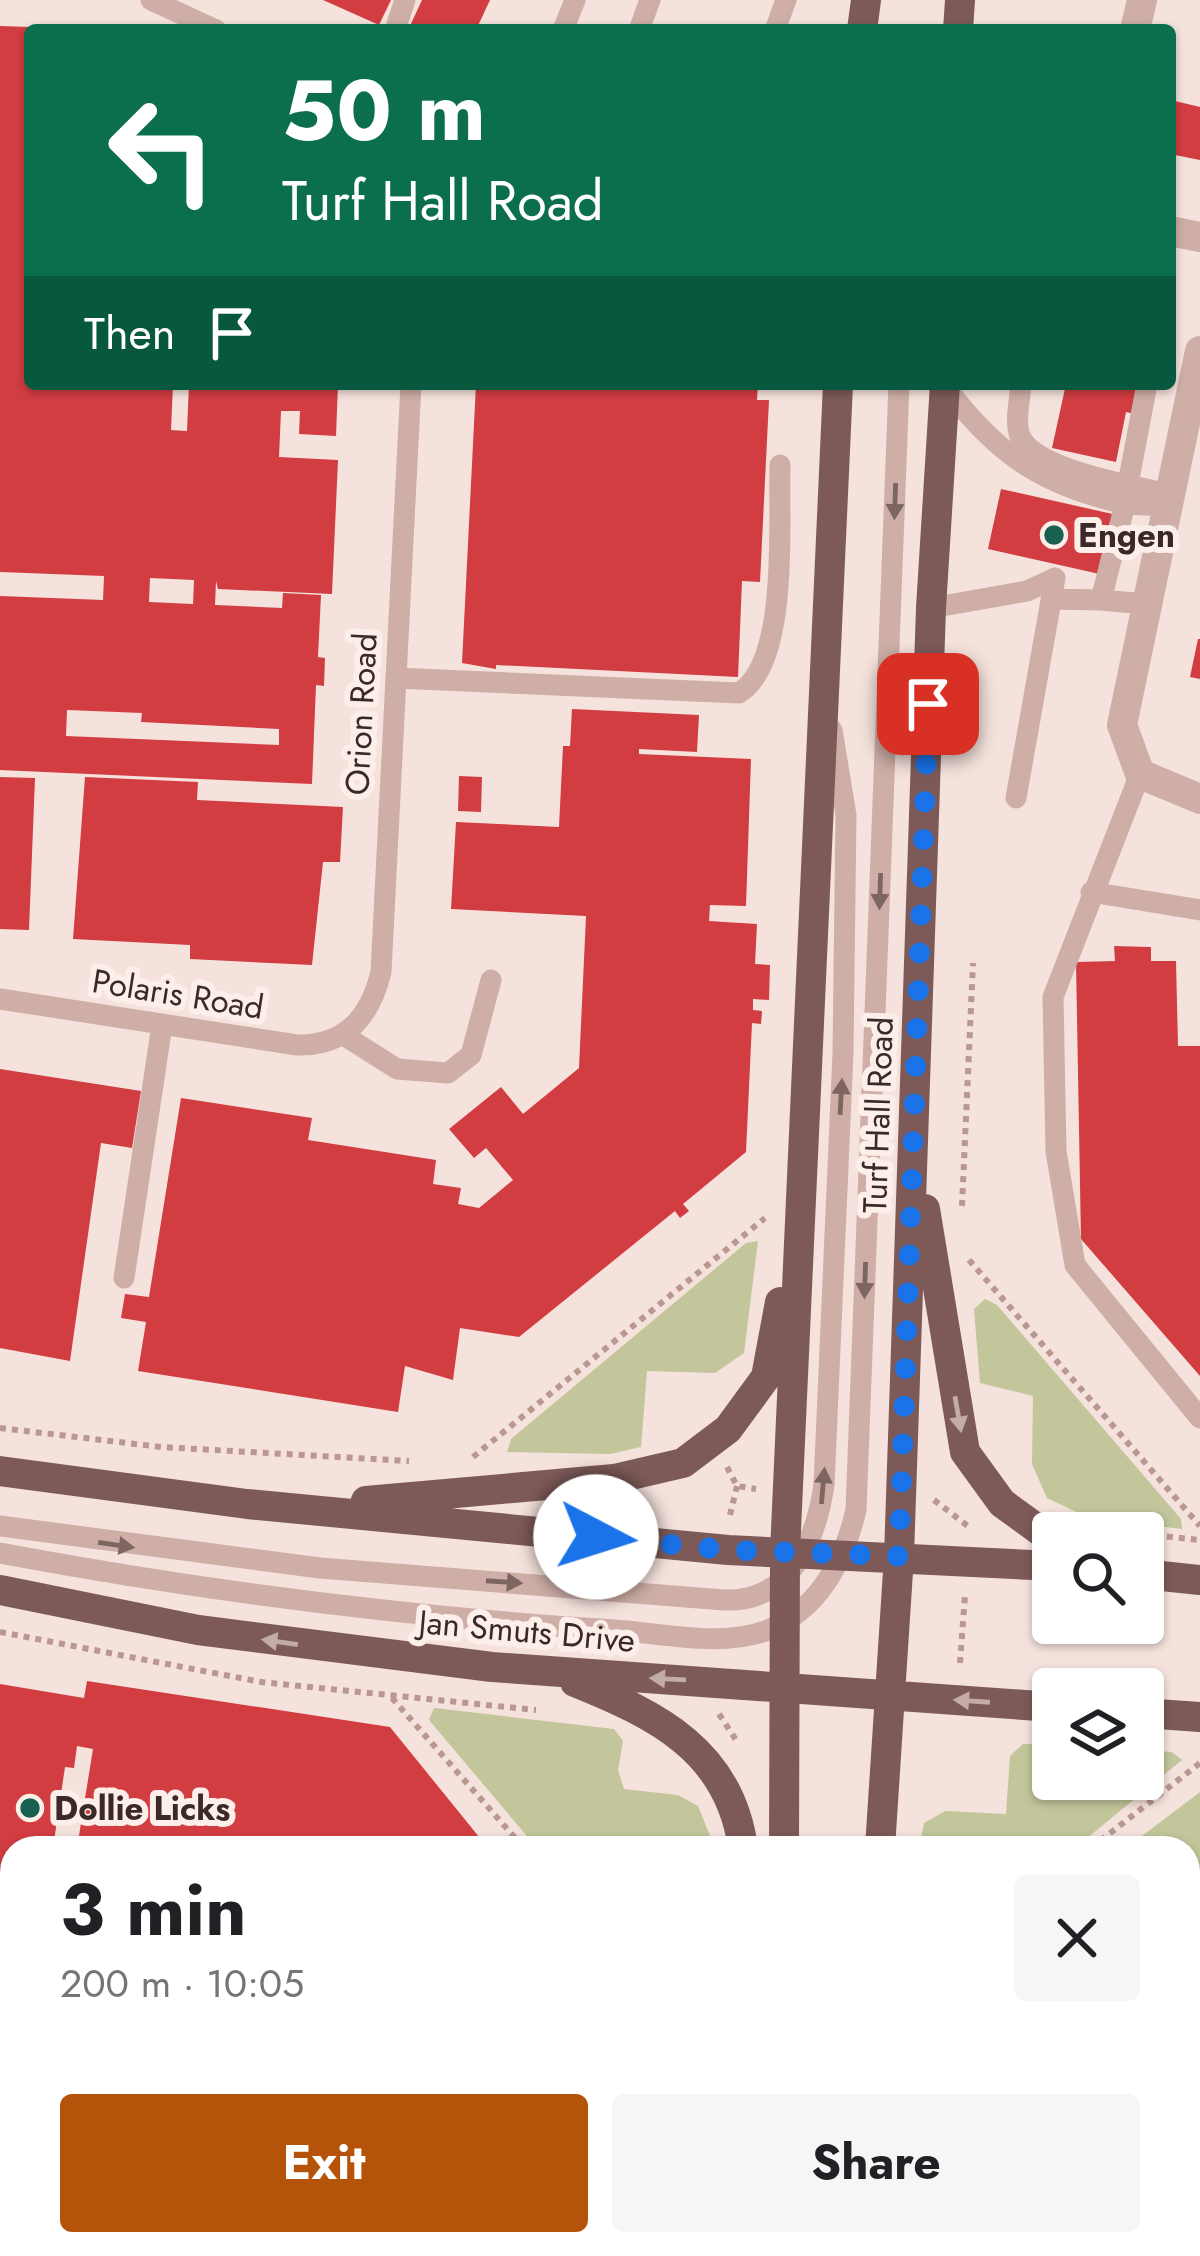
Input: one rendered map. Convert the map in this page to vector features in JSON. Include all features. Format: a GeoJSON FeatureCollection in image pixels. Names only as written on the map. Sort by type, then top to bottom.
{"type":"FeatureCollection","features":[{"type":"Feature","properties":{"kind":"main road"},"geometry":{"type":"LineString","coordinates":[[784,1836],[785,1621],[792,1561],[801,1184],[838,390]]}},
{"type":"Feature","properties":{"kind":"main road","name":"Turf Hall Road"},"geometry":{"type":"LineString","coordinates":[[881,1836],[899,1556],[931,608],[945,390]]}},
{"type":"Feature","properties":{"kind":"main road"},"geometry":{"type":"LineString","coordinates":[[913,1132],[965,1452],[1002,1503],[1032,1525]]}},
{"type":"Feature","properties":{"kind":"main road"},"geometry":{"type":"LineString","coordinates":[[289,1508],[614,1479],[683,1463],[728,1429],[766,1377],[801,1184]]}},
{"type":"Feature","properties":{"kind":"main road"},"geometry":{"type":"LineString","coordinates":[[0,1471],[289,1508],[792,1561],[842,1554],[1032,1565]]}},
{"type":"Feature","properties":{"kind":"main road"},"geometry":{"type":"LineString","coordinates":[[1164,1576],[1200,1580]]}},
{"type":"Feature","properties":{"kind":"main road","name":"Jan Smuts Drive"},"geometry":{"type":"LineString","coordinates":[[0,1590],[238,1636],[550,1672],[1032,1705]]}},
{"type":"Feature","properties":{"kind":"main road"},"geometry":{"type":"LineString","coordinates":[[550,1672],[640,1708],[694,1745],[729,1796],[740,1836]]}},
{"type":"Feature","properties":{"kind":"main road"},"geometry":{"type":"LineString","coordinates":[[1164,1714],[1200,1717]]}},
{"type":"Feature","properties":{"kind":"street"},"geometry":{"type":"LineString","coordinates":[[1200,351],[1122,725],[1141,774],[1200,799]]}},
{"type":"Feature","properties":{"kind":"lane"},"geometry":{"type":"LineString","coordinates":[[151,0],[203,24]]}},
{"type":"Feature","properties":{"kind":"lane","name":"Orion Road"},"geometry":{"type":"LineString","coordinates":[[345,1036],[368,1010],[381,972],[411,390]]}},
{"type":"Feature","properties":{"kind":"lane"},"geometry":{"type":"LineString","coordinates":[[0,1553],[286,1599],[508,1623],[731,1638],[785,1621],[820,1592],[842,1554],[856,1510],[899,390]]}},
{"type":"Feature","properties":{"kind":"lane"},"geometry":{"type":"LineString","coordinates":[[949,390],[967,416],[1023,466],[1078,493],[1171,488]]}},
{"type":"Feature","properties":{"kind":"lane"},"geometry":{"type":"LineString","coordinates":[[1021,390],[1018,429],[1034,452],[1126,494]]}},
{"type":"Feature","properties":{"kind":"lane"},"geometry":{"type":"LineString","coordinates":[[1101,600],[1146,390]]}},
{"type":"Feature","properties":{"kind":"lane"},"geometry":{"type":"LineString","coordinates":[[1133,454],[1171,488]]}},
{"type":"Feature","properties":{"kind":"lane"},"geometry":{"type":"LineString","coordinates":[[396,678],[739,693],[758,677],[769,652],[780,465]]}},
{"type":"Feature","properties":{"kind":"lane"},"geometry":{"type":"LineString","coordinates":[[1016,798],[1053,588]]}},
{"type":"Feature","properties":{"kind":"lane"},"geometry":{"type":"LineString","coordinates":[[931,608],[1053,588],[1101,600],[1146,604]]}},
{"type":"Feature","properties":{"kind":"lane"},"geometry":{"type":"LineString","coordinates":[[0,1526],[299,1566],[724,1600],[755,1598],[792,1561],[817,1526],[824,1485],[843,1054],[846,814],[824,680]]}},
{"type":"Feature","properties":{"kind":"lane"},"geometry":{"type":"LineString","coordinates":[[1141,774],[1061,968],[1050,1026],[1068,1246],[1117,1322],[1200,1418]]}},
{"type":"Feature","properties":{"kind":"lane"},"geometry":{"type":"LineString","coordinates":[[1090,892],[1200,910]]}},
{"type":"Feature","properties":{"kind":"lane"},"geometry":{"type":"LineString","coordinates":[[345,1036],[397,1069],[448,1073],[471,1055],[491,980]]}},
{"type":"Feature","properties":{"kind":"lane","name":"Polaris Road"},"geometry":{"type":"LineString","coordinates":[[0,999],[297,1045],[317,1046],[345,1036]]}},
{"type":"Feature","properties":{"kind":"lane"},"geometry":{"type":"LineString","coordinates":[[124,1278],[162,1025]]}},
{"type":"Feature","properties":{"kind":"path"},"geometry":{"type":"LineString","coordinates":[[961,1218],[973,964]]}},
{"type":"Feature","properties":{"kind":"path"},"geometry":{"type":"LineString","coordinates":[[481,1463],[465,1462],[772,1207]]}},
{"type":"Feature","properties":{"kind":"path"},"geometry":{"type":"LineString","coordinates":[[963,1272],[962,1253],[1200,1526]]}},
{"type":"Feature","properties":{"kind":"path"},"geometry":{"type":"LineString","coordinates":[[0,1428],[277,1456],[418,1461]]}},
{"type":"Feature","properties":{"kind":"path"},"geometry":{"type":"LineString","coordinates":[[722,1459],[737,1486],[730,1515]]}},
{"type":"Feature","properties":{"kind":"path"},"geometry":{"type":"LineString","coordinates":[[737,1486],[763,1490]]}},
{"type":"Feature","properties":{"kind":"path"},"geometry":{"type":"LineString","coordinates":[[923,1500],[969,1522],[969,1531]]}},
{"type":"Feature","properties":{"kind":"path"},"geometry":{"type":"LineString","coordinates":[[1164,1536],[1200,1540]]}},
{"type":"Feature","properties":{"kind":"path"},"geometry":{"type":"LineString","coordinates":[[960,1663],[966,1585]]}},
{"type":"Feature","properties":{"kind":"path"},"geometry":{"type":"LineString","coordinates":[[0,1632],[237,1678],[536,1710]]}},
{"type":"Feature","properties":{"kind":"path"},"geometry":{"type":"LineString","coordinates":[[391,1698],[513,1836]]}},
{"type":"Feature","properties":{"kind":"path"},"geometry":{"type":"LineString","coordinates":[[718,1706],[742,1749]]}},
{"type":"Feature","properties":{"kind":"path"},"geometry":{"type":"LineString","coordinates":[[1106,1836],[1200,1763]]}},
{"type":"Feature","properties":{"kind":"green space"},"geometry":{"type":"Polygon","coordinates":[[[758,1241],[744,1353],[715,1373],[647,1371],[641,1447],[610,1454],[507,1452],[511,1439],[746,1243],[758,1241]]]}},
{"type":"Feature","properties":{"kind":"green space"},"geometry":{"type":"Polygon","coordinates":[[[985,1299],[997,1305],[1181,1519],[1182,1529],[1164,1527],[1164,1512],[1076,1512],[1047,1498],[1032,1464],[1033,1396],[980,1383],[974,1309],[985,1299]]]}},
{"type":"Feature","properties":{"kind":"green space"},"geometry":{"type":"Polygon","coordinates":[[[434,1708],[614,1729],[623,1741],[618,1770],[624,1789],[678,1795],[698,1806],[710,1836],[527,1836],[429,1720],[434,1708]]]}},
{"type":"Feature","properties":{"kind":"green space"},"geometry":{"type":"Polygon","coordinates":[[[1023,1744],[1032,1744],[1032,1800],[1133,1800],[1090,1836],[921,1836],[924,1823],[945,1811],[1006,1814],[1010,1756],[1023,1744]]]}},
{"type":"Feature","properties":{"kind":"green space"},"geometry":{"type":"Polygon","coordinates":[[[1164,1751],[1182,1760],[1164,1775],[1164,1751]]]}},
{"type":"Feature","properties":{"kind":"green space"},"geometry":{"type":"Polygon","coordinates":[[[1200,1792],[1200,1836],[1142,1836],[1200,1792]]]}},
{"type":"Feature","properties":{"kind":"building"},"geometry":{"type":"Polygon","coordinates":[[[323,0],[391,0],[377,24],[323,0]]]}},
{"type":"Feature","properties":{"kind":"building"},"geometry":{"type":"Polygon","coordinates":[[[422,0],[490,0],[479,24],[411,24],[422,0]]]}},
{"type":"Feature","properties":{"kind":"building"},"geometry":{"type":"Polygon","coordinates":[[[0,26],[24,27],[24,390],[173,390],[171,430],[187,431],[189,390],[338,390],[336,436],[299,434],[300,411],[281,411],[279,457],[338,460],[332,594],[218,589],[216,581],[215,605],[282,608],[283,593],[321,595],[318,657],[325,658],[324,686],[316,685],[312,784],[0,770],[0,596],[103,600],[104,576],[0,572],[0,26]],[[150,578],[149,602],[193,604],[194,580],[150,578]],[[67,710],[66,736],[279,745],[279,729],[141,722],[142,713],[67,710]]]}},
{"type":"Feature","properties":{"kind":"building"},"geometry":{"type":"Polygon","coordinates":[[[1176,101],[1200,107],[1200,160],[1176,155],[1176,101]]]}},
{"type":"Feature","properties":{"kind":"building"},"geometry":{"type":"Polygon","coordinates":[[[476,390],[758,390],[757,400],[769,400],[760,582],[742,581],[738,677],[496,665],[496,669],[462,663],[476,390]]]}},
{"type":"Feature","properties":{"kind":"building"},"geometry":{"type":"Polygon","coordinates":[[[1065,390],[1140,390],[1134,414],[1126,412],[1116,462],[1052,448],[1065,390]]]}},
{"type":"Feature","properties":{"kind":"building"},"geometry":{"type":"Polygon","coordinates":[[[1001,489],[1117,515],[1104,575],[988,549],[1001,489]]]}},
{"type":"Feature","properties":{"kind":"building"},"geometry":{"type":"Polygon","coordinates":[[[1200,639],[1200,679],[1190,677],[1200,639]]]}},
{"type":"Feature","properties":{"kind":"building"},"geometry":{"type":"Polygon","coordinates":[[[572,709],[699,715],[697,752],[639,749],[639,754],[751,759],[746,906],[710,905],[709,921],[757,924],[755,964],[770,965],[769,1000],[753,999],[753,1010],[762,1011],[761,1024],[752,1023],[746,1152],[683,1204],[689,1211],[680,1218],[675,1211],[519,1337],[460,1328],[453,1380],[405,1366],[398,1412],[138,1371],[146,1322],[121,1318],[125,1294],[149,1297],[181,1098],[312,1118],[308,1140],[436,1160],[433,1184],[461,1188],[458,1204],[479,1208],[513,1180],[486,1148],[474,1158],[449,1129],[501,1087],[523,1114],[579,1068],[586,916],[451,909],[456,822],[559,827],[563,746],[570,746],[572,709]]]}},
{"type":"Feature","properties":{"kind":"building"},"geometry":{"type":"Polygon","coordinates":[[[459,776],[482,777],[481,812],[458,811],[459,776]]]}},
{"type":"Feature","properties":{"kind":"building"},"geometry":{"type":"Polygon","coordinates":[[[0,777],[35,778],[29,930],[0,929],[0,777]]]}},
{"type":"Feature","properties":{"kind":"building"},"geometry":{"type":"Polygon","coordinates":[[[85,777],[198,782],[197,800],[343,807],[340,862],[323,862],[312,965],[190,959],[190,945],[73,939],[85,777]]]}},
{"type":"Feature","properties":{"kind":"building"},"geometry":{"type":"Polygon","coordinates":[[[1114,946],[1151,947],[1151,961],[1176,961],[1178,1046],[1200,1046],[1200,1376],[1081,1239],[1076,962],[1115,961],[1114,946]]]}},
{"type":"Feature","properties":{"kind":"building"},"geometry":{"type":"Polygon","coordinates":[[[0,1069],[141,1091],[132,1148],[101,1143],[70,1361],[0,1348],[0,1069]]]}},
{"type":"Feature","properties":{"kind":"building"},"geometry":{"type":"Polygon","coordinates":[[[87,1681],[390,1727],[478,1836],[79,1836],[93,1749],[77,1746],[74,1768],[65,1767],[55,1836],[0,1836],[0,1684],[84,1698],[87,1681]]]}},
{"type":"Feature","properties":{"kind":"place","name":"Engen"},"geometry":{"type":"Point","coordinates":[1054,535]}},
{"type":"Feature","properties":{"kind":"place","name":"Dollie Licks"},"geometry":{"type":"Point","coordinates":[30,1808]}},
{"type":"Feature","properties":{"kind":"route"},"geometry":{"type":"LineString","coordinates":[[596,1537],[728,1550],[899,1556],[928,704]]}}]}
